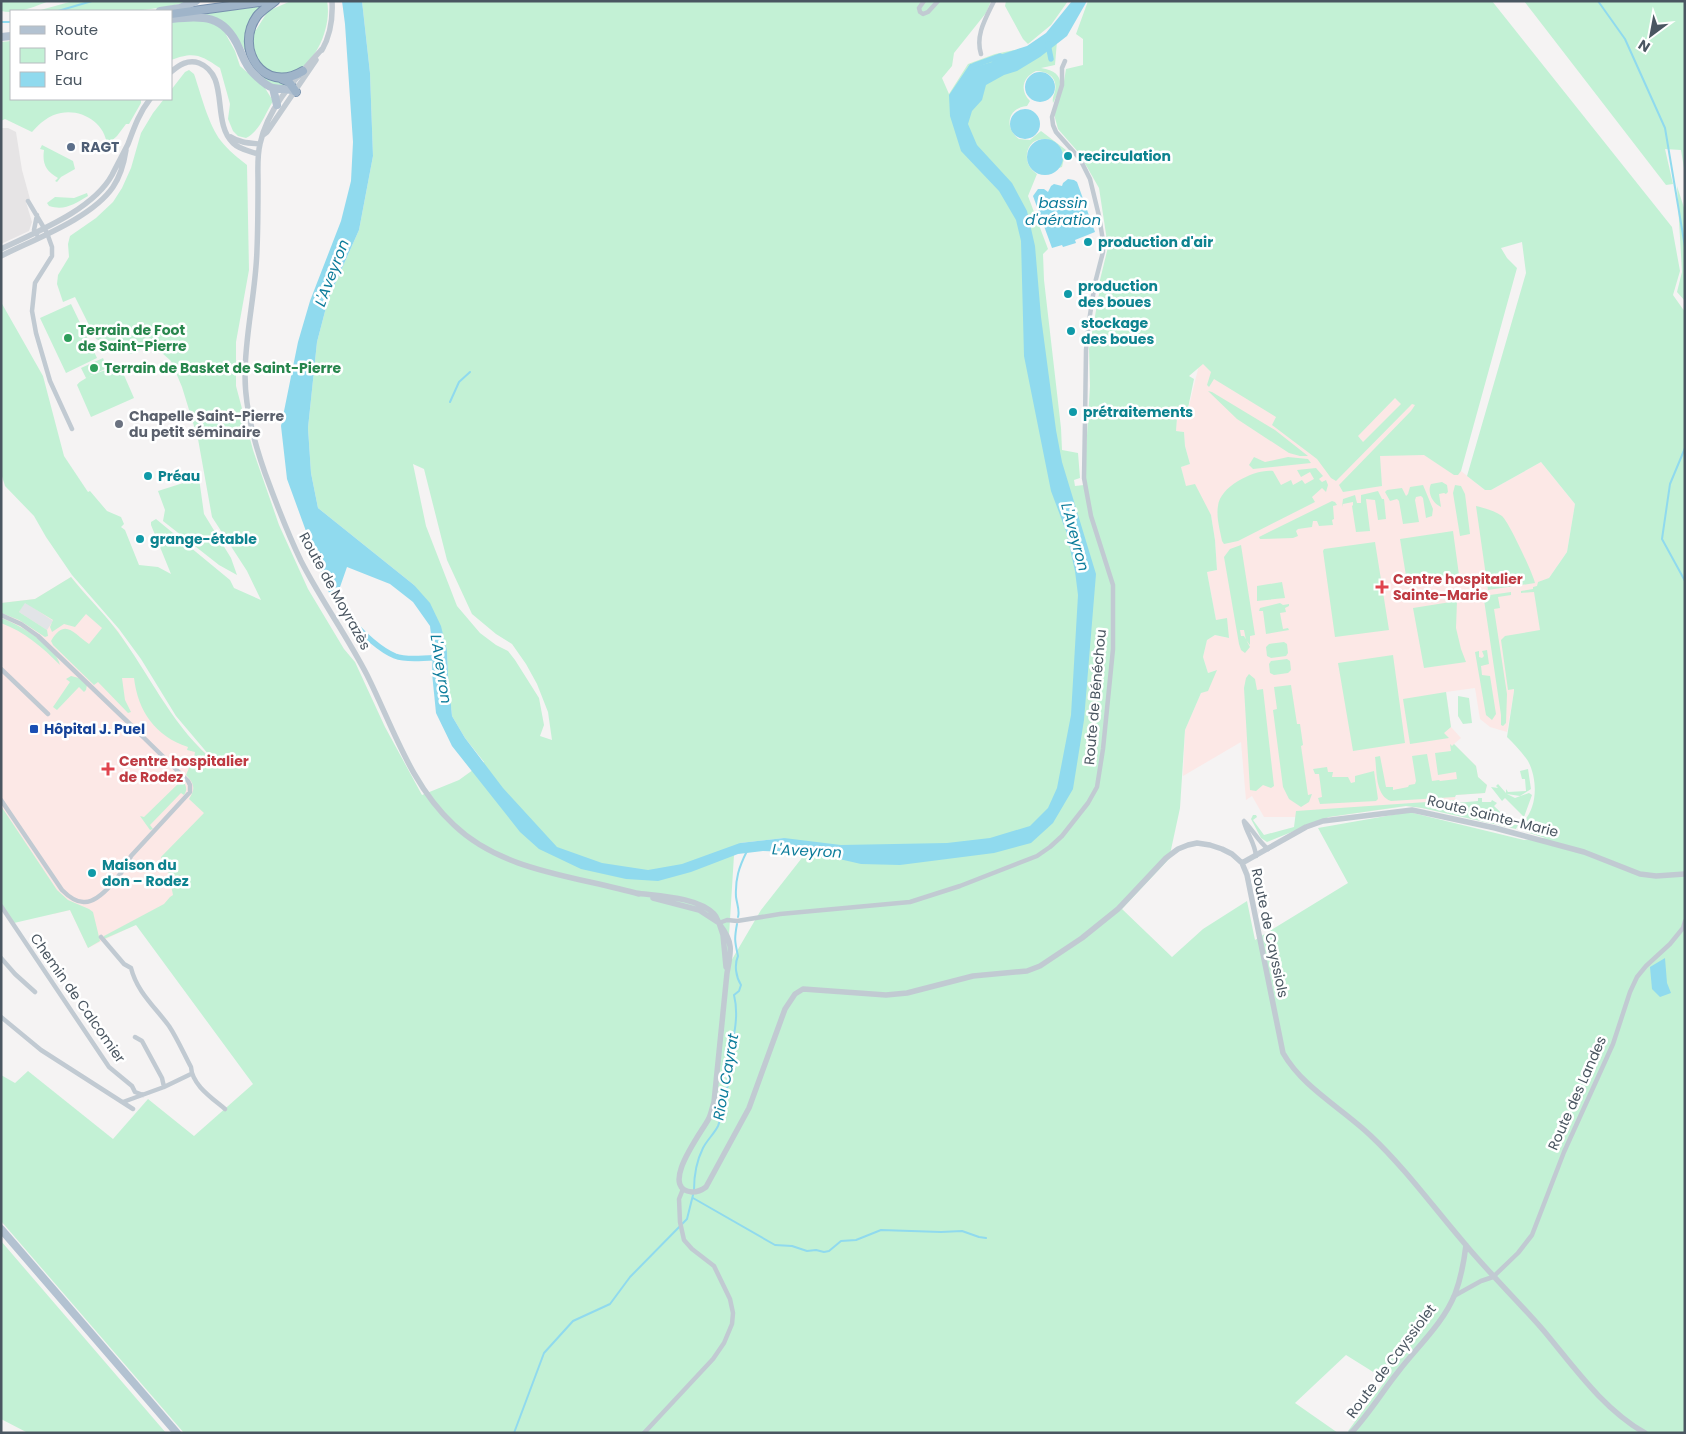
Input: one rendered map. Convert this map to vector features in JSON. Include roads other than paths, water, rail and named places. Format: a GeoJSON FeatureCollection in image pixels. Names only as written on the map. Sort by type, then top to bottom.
{"type":"FeatureCollection","features":[{"type":"Feature","properties":{"kind":"highway"},"geometry":{"type":"LineString","coordinates":[[172,14],[267,1]]}},
{"type":"Feature","properties":{"kind":"highway"},"geometry":{"type":"LineString","coordinates":[[275,1],[263,10],[254,21],[249,37],[250,49],[258,67],[275,78],[282,79],[295,76],[303,71]]}},
{"type":"Feature","properties":{"kind":"highway"},"geometry":{"type":"LineString","coordinates":[[282,79],[292,88]]}},
{"type":"Feature","properties":{"kind":"main road"},"geometry":{"type":"LineString","coordinates":[[167,10],[180,8],[196,1]]}},
{"type":"Feature","properties":{"kind":"main road"},"geometry":{"type":"LineString","coordinates":[[172,19],[204,17],[217,21],[233,35],[246,66],[273,88],[292,88]]}},
{"type":"Feature","properties":{"kind":"main road"},"geometry":{"type":"LineString","coordinates":[[273,88],[277,105]]}},
{"type":"Feature","properties":{"kind":"main road"},"geometry":{"type":"LineString","coordinates":[[1,1229],[177,1433]]}},
{"type":"Feature","properties":{"kind":"street"},"geometry":{"type":"LineString","coordinates":[[292,88],[324,48],[331,29],[332,1]]}},
{"type":"Feature","properties":{"kind":"street"},"geometry":{"type":"LineString","coordinates":[[924,1],[919,8],[923,14],[928,12],[938,1]]}},
{"type":"Feature","properties":{"kind":"street"},"geometry":{"type":"LineString","coordinates":[[981,54],[978,42],[994,1]]}},
{"type":"Feature","properties":{"kind":"street"},"geometry":{"type":"LineString","coordinates":[[263,135],[268,132],[303,71],[324,48]]}},
{"type":"Feature","properties":{"kind":"street","name":"Route de Bénéchou"},"geometry":{"type":"LineString","coordinates":[[719,923],[727,920],[737,921],[780,914],[910,902],[960,886],[1028,860],[1050,847],[1062,836],[1088,804],[1097,787],[1103,749],[1113,649],[1113,586],[1090,516],[1084,478],[1084,421],[1086,350],[1089,321],[1095,283],[1103,252],[1099,216],[1090,179],[1080,159],[1056,132],[1053,125],[1052,117],[1062,85],[1062,68],[1065,61]]}},
{"type":"Feature","properties":{"kind":"street"},"geometry":{"type":"LineString","coordinates":[[172,71],[186,62],[194,62],[202,64],[212,73],[217,84],[221,114],[233,143],[245,150],[258,154]]}},
{"type":"Feature","properties":{"kind":"street","name":"Route de Moyrazès"},"geometry":{"type":"LineString","coordinates":[[292,88],[277,105],[264,128],[258,154],[257,251],[245,376],[251,428],[260,458],[302,563],[366,674],[414,775],[432,802],[455,826],[481,845],[507,859],[699,910],[719,923]]}},
{"type":"Feature","properties":{"kind":"street"},"geometry":{"type":"LineString","coordinates":[[1,256],[80,208],[98,194],[112,175],[127,146],[135,122],[149,100]]}},
{"type":"Feature","properties":{"kind":"street"},"geometry":{"type":"LineString","coordinates":[[228,134],[235,140],[260,144]]}},
{"type":"Feature","properties":{"kind":"street"},"geometry":{"type":"LineString","coordinates":[[28,201],[45,230],[52,247],[52,256],[35,284],[32,311],[36,333],[50,381],[72,429]]}},
{"type":"Feature","properties":{"kind":"street"},"geometry":{"type":"LineString","coordinates":[[36,235],[34,230],[37,215]]}},
{"type":"Feature","properties":{"kind":"street"},"geometry":{"type":"LineString","coordinates":[[1,249],[36,235]]}},
{"type":"Feature","properties":{"kind":"street"},"geometry":{"type":"LineString","coordinates":[[1,615],[22,624],[38,636],[132,726]]}},
{"type":"Feature","properties":{"kind":"street"},"geometry":{"type":"LineString","coordinates":[[1,668],[48,714]]}},
{"type":"Feature","properties":{"kind":"street"},"geometry":{"type":"LineString","coordinates":[[1,800],[62,890],[68,896],[77,900],[93,901],[113,883],[126,868],[131,856],[190,792],[188,781],[140,734]]}},
{"type":"Feature","properties":{"kind":"street","name":"Route Sainte-Marie"},"geometry":{"type":"LineString","coordinates":[[1242,863],[1306,827],[1323,821],[1412,810],[1503,830],[1584,852],[1625,870],[1640,874],[1656,876],[1685,874]]}},
{"type":"Feature","properties":{"kind":"street"},"geometry":{"type":"LineString","coordinates":[[1256,856],[1255,846],[1246,830],[1244,821],[1259,841],[1268,849]]}},
{"type":"Feature","properties":{"kind":"street","name":"Route de Cayssiols"},"geometry":{"type":"LineString","coordinates":[[685,1190],[698,1191],[706,1186],[749,1108],[785,1009],[799,990],[886,996],[907,993],[973,976],[1027,971],[1040,966],[1082,938],[1118,909],[1161,863],[1178,849],[1197,843],[1210,845],[1232,854],[1242,863],[1247,875],[1283,1053],[1287,1061],[1292,1068],[1371,1136],[1493,1277]]}},
{"type":"Feature","properties":{"kind":"street","name":"Chemin de Calcomier"},"geometry":{"type":"LineString","coordinates":[[1,906],[109,1067],[132,1086],[134,1092],[142,1095]]}},
{"type":"Feature","properties":{"kind":"street","name":"Route des Landes"},"geometry":{"type":"LineString","coordinates":[[1493,1277],[1518,1253],[1532,1235],[1564,1152],[1613,1044],[1630,992],[1646,966],[1670,944],[1683,928],[1685,921]]}},
{"type":"Feature","properties":{"kind":"street"},"geometry":{"type":"LineString","coordinates":[[644,1433],[713,1359],[724,1343],[732,1324],[733,1313],[730,1299],[714,1266],[684,1240],[680,1223],[679,1199],[685,1190],[678,1181],[679,1173],[709,1118],[714,1102],[727,973],[723,935],[719,923]]}},
{"type":"Feature","properties":{"kind":"street"},"geometry":{"type":"LineString","coordinates":[[101,937],[124,964],[131,968],[134,980],[170,1028],[191,1067],[191,1074],[196,1082],[225,1110]]}},
{"type":"Feature","properties":{"kind":"street"},"geometry":{"type":"LineString","coordinates":[[1,958],[35,992]]}},
{"type":"Feature","properties":{"kind":"street"},"geometry":{"type":"LineString","coordinates":[[1,1017],[41,1050],[133,1109]]}},
{"type":"Feature","properties":{"kind":"street"},"geometry":{"type":"LineString","coordinates":[[135,1037],[142,1041],[162,1078],[164,1087]]}},
{"type":"Feature","properties":{"kind":"street"},"geometry":{"type":"LineString","coordinates":[[123,1102],[164,1087],[191,1074]]}},
{"type":"Feature","properties":{"kind":"street","name":"Route de Cayssiolet"},"geometry":{"type":"LineString","coordinates":[[1351,1432],[1366,1416],[1398,1372],[1430,1334],[1454,1296],[1463,1269],[1466,1245]]}},
{"type":"Feature","properties":{"kind":"street"},"geometry":{"type":"LineString","coordinates":[[1454,1296],[1481,1281],[1493,1277],[1518,1301],[1612,1409],[1645,1433]]}},
{"type":"Feature","properties":{"kind":"water","name":"L'Aveyron"},"geometry":{"type":"Polygon","coordinates":[[[342,1],[362,1],[370,73],[373,156],[359,230],[328,300],[317,342],[308,428],[311,473],[318,508],[414,585],[430,603],[441,626],[447,651],[452,716],[465,738],[503,788],[557,847],[602,863],[648,870],[682,864],[740,843],[784,838],[841,845],[947,843],[990,838],[1030,826],[1048,808],[1057,788],[1071,715],[1078,595],[1075,571],[1066,531],[1051,491],[1024,356],[1021,241],[1016,220],[999,191],[961,151],[950,116],[949,95],[970,64],[977,63],[978,66],[992,62],[993,57],[1027,46],[1046,33],[1072,1],[1087,1],[1067,36],[1040,57],[1017,71],[1004,75],[986,85],[982,100],[972,111],[968,124],[977,145],[1012,183],[1027,211],[1035,246],[1041,317],[1062,462],[1096,574],[1084,720],[1073,789],[1053,823],[1031,843],[994,853],[900,865],[861,864],[813,853],[763,851],[738,854],[691,872],[658,881],[626,879],[581,869],[539,849],[520,832],[452,746],[436,713],[430,626],[413,602],[390,584],[347,567],[340,587],[326,586],[287,479],[281,426],[298,342],[310,301],[341,221],[351,181],[353,142],[342,1]]]}},
{"type":"Feature","properties":{"kind":"water"},"geometry":{"type":"Polygon","coordinates":[[[1040,72],[1051,76],[1055,87],[1051,98],[1040,102],[1029,98],[1025,87],[1029,76],[1040,72]]]}},
{"type":"Feature","properties":{"kind":"water"},"geometry":{"type":"Polygon","coordinates":[[[1025,109],[1036,113],[1040,124],[1036,135],[1025,139],[1014,135],[1010,124],[1014,113],[1025,109]]]}},
{"type":"Feature","properties":{"kind":"water"},"geometry":{"type":"Polygon","coordinates":[[[1045,139],[1057,145],[1063,157],[1057,169],[1045,175],[1033,169],[1027,157],[1033,145],[1045,139]]]}},
{"type":"Feature","properties":{"kind":"water","name":"bassin d'aération"},"geometry":{"type":"Polygon","coordinates":[[[1068,179],[1077,182],[1095,232],[1075,240],[1076,243],[1052,248],[1033,196],[1038,189],[1044,189],[1048,192],[1054,184],[1062,186],[1068,179]]]}},
{"type":"Feature","properties":{"kind":"water"},"geometry":{"type":"Polygon","coordinates":[[[1665,958],[1667,983],[1671,993],[1660,997],[1652,989],[1650,967],[1665,958]]]}},
{"type":"Feature","properties":{"kind":"waterway"},"geometry":{"type":"LineString","coordinates":[[61,10],[92,1]]}},
{"type":"Feature","properties":{"kind":"waterway"},"geometry":{"type":"LineString","coordinates":[[1598,1],[1625,39],[1665,128],[1685,247]]}},
{"type":"Feature","properties":{"kind":"waterway"},"geometry":{"type":"LineString","coordinates":[[1,22],[10,22]]}},
{"type":"Feature","properties":{"kind":"waterway"},"geometry":{"type":"LineString","coordinates":[[1048,44],[1051,59]]}},
{"type":"Feature","properties":{"kind":"waterway"},"geometry":{"type":"LineString","coordinates":[[971,68],[1000,56]]}},
{"type":"Feature","properties":{"kind":"waterway"},"geometry":{"type":"LineString","coordinates":[[450,402],[459,382],[470,372]]}},
{"type":"Feature","properties":{"kind":"waterway"},"geometry":{"type":"LineString","coordinates":[[1685,448],[1670,484],[1662,539],[1685,581]]}},
{"type":"Feature","properties":{"kind":"waterway"},"geometry":{"type":"LineString","coordinates":[[330,588],[335,599]]}},
{"type":"Feature","properties":{"kind":"waterway","name":"L'Aveyron"},"geometry":{"type":"LineString","coordinates":[[349,619],[376,645],[395,656],[411,659],[439,658]]}},
{"type":"Feature","properties":{"kind":"waterway"},"geometry":{"type":"LineString","coordinates":[[738,917],[737,879],[747,851]]}},
{"type":"Feature","properties":{"kind":"waterway","name":"Riou Cayrat"},"geometry":{"type":"LineString","coordinates":[[694,1190],[699,1158],[718,1126],[721,1097],[728,1083],[727,1067],[736,1022],[734,995],[739,991],[741,985],[736,971],[738,956],[735,934],[737,924]]}},
{"type":"Feature","properties":{"kind":"waterway"},"geometry":{"type":"LineString","coordinates":[[514,1433],[544,1353],[573,1321],[610,1304],[630,1277],[687,1219],[693,1195]]}},
{"type":"Feature","properties":{"kind":"waterway"},"geometry":{"type":"LineString","coordinates":[[693,1198],[775,1245],[792,1246],[807,1251],[829,1251],[841,1241],[856,1240],[881,1230],[962,1231],[986,1238]]}},
{"type":"Feature","properties":{"kind":"place","name":"RAGT"},"geometry":{"type":"Point","coordinates":[71,147]}},
{"type":"Feature","properties":{"kind":"place","name":"recirculation"},"geometry":{"type":"Point","coordinates":[1068,156]}},
{"type":"Feature","properties":{"kind":"place","name":"production d'air"},"geometry":{"type":"Point","coordinates":[1088,242]}},
{"type":"Feature","properties":{"kind":"place","name":"production des boues"},"geometry":{"type":"Point","coordinates":[1068,294]}},
{"type":"Feature","properties":{"kind":"place","name":"stockage des boues"},"geometry":{"type":"Point","coordinates":[1071,331]}},
{"type":"Feature","properties":{"kind":"place","name":"Terrain de Foot de Saint-Pierre"},"geometry":{"type":"Point","coordinates":[68,338]}},
{"type":"Feature","properties":{"kind":"place","name":"Terrain de Basket de Saint-Pierre"},"geometry":{"type":"Point","coordinates":[94,368]}},
{"type":"Feature","properties":{"kind":"place","name":"prétraitements"},"geometry":{"type":"Point","coordinates":[1073,412]}},
{"type":"Feature","properties":{"kind":"place","name":"Chapelle Saint-Pierre du petit séminaire"},"geometry":{"type":"Point","coordinates":[119,424]}},
{"type":"Feature","properties":{"kind":"place","name":"Préau"},"geometry":{"type":"Point","coordinates":[148,476]}},
{"type":"Feature","properties":{"kind":"place","name":"grange-étable"},"geometry":{"type":"Point","coordinates":[140,539]}},
{"type":"Feature","properties":{"kind":"place","name":"Centre hospitalier Sainte-Marie"},"geometry":{"type":"Point","coordinates":[1382,587]}},
{"type":"Feature","properties":{"kind":"place","name":"Hôpital J. Puel"},"geometry":{"type":"Point","coordinates":[34,729]}},
{"type":"Feature","properties":{"kind":"place","name":"Centre hospitalier de Rodez"},"geometry":{"type":"Point","coordinates":[108,769]}},
{"type":"Feature","properties":{"kind":"place","name":"Maison du don – Rodez"},"geometry":{"type":"Point","coordinates":[92,873]}}]}
